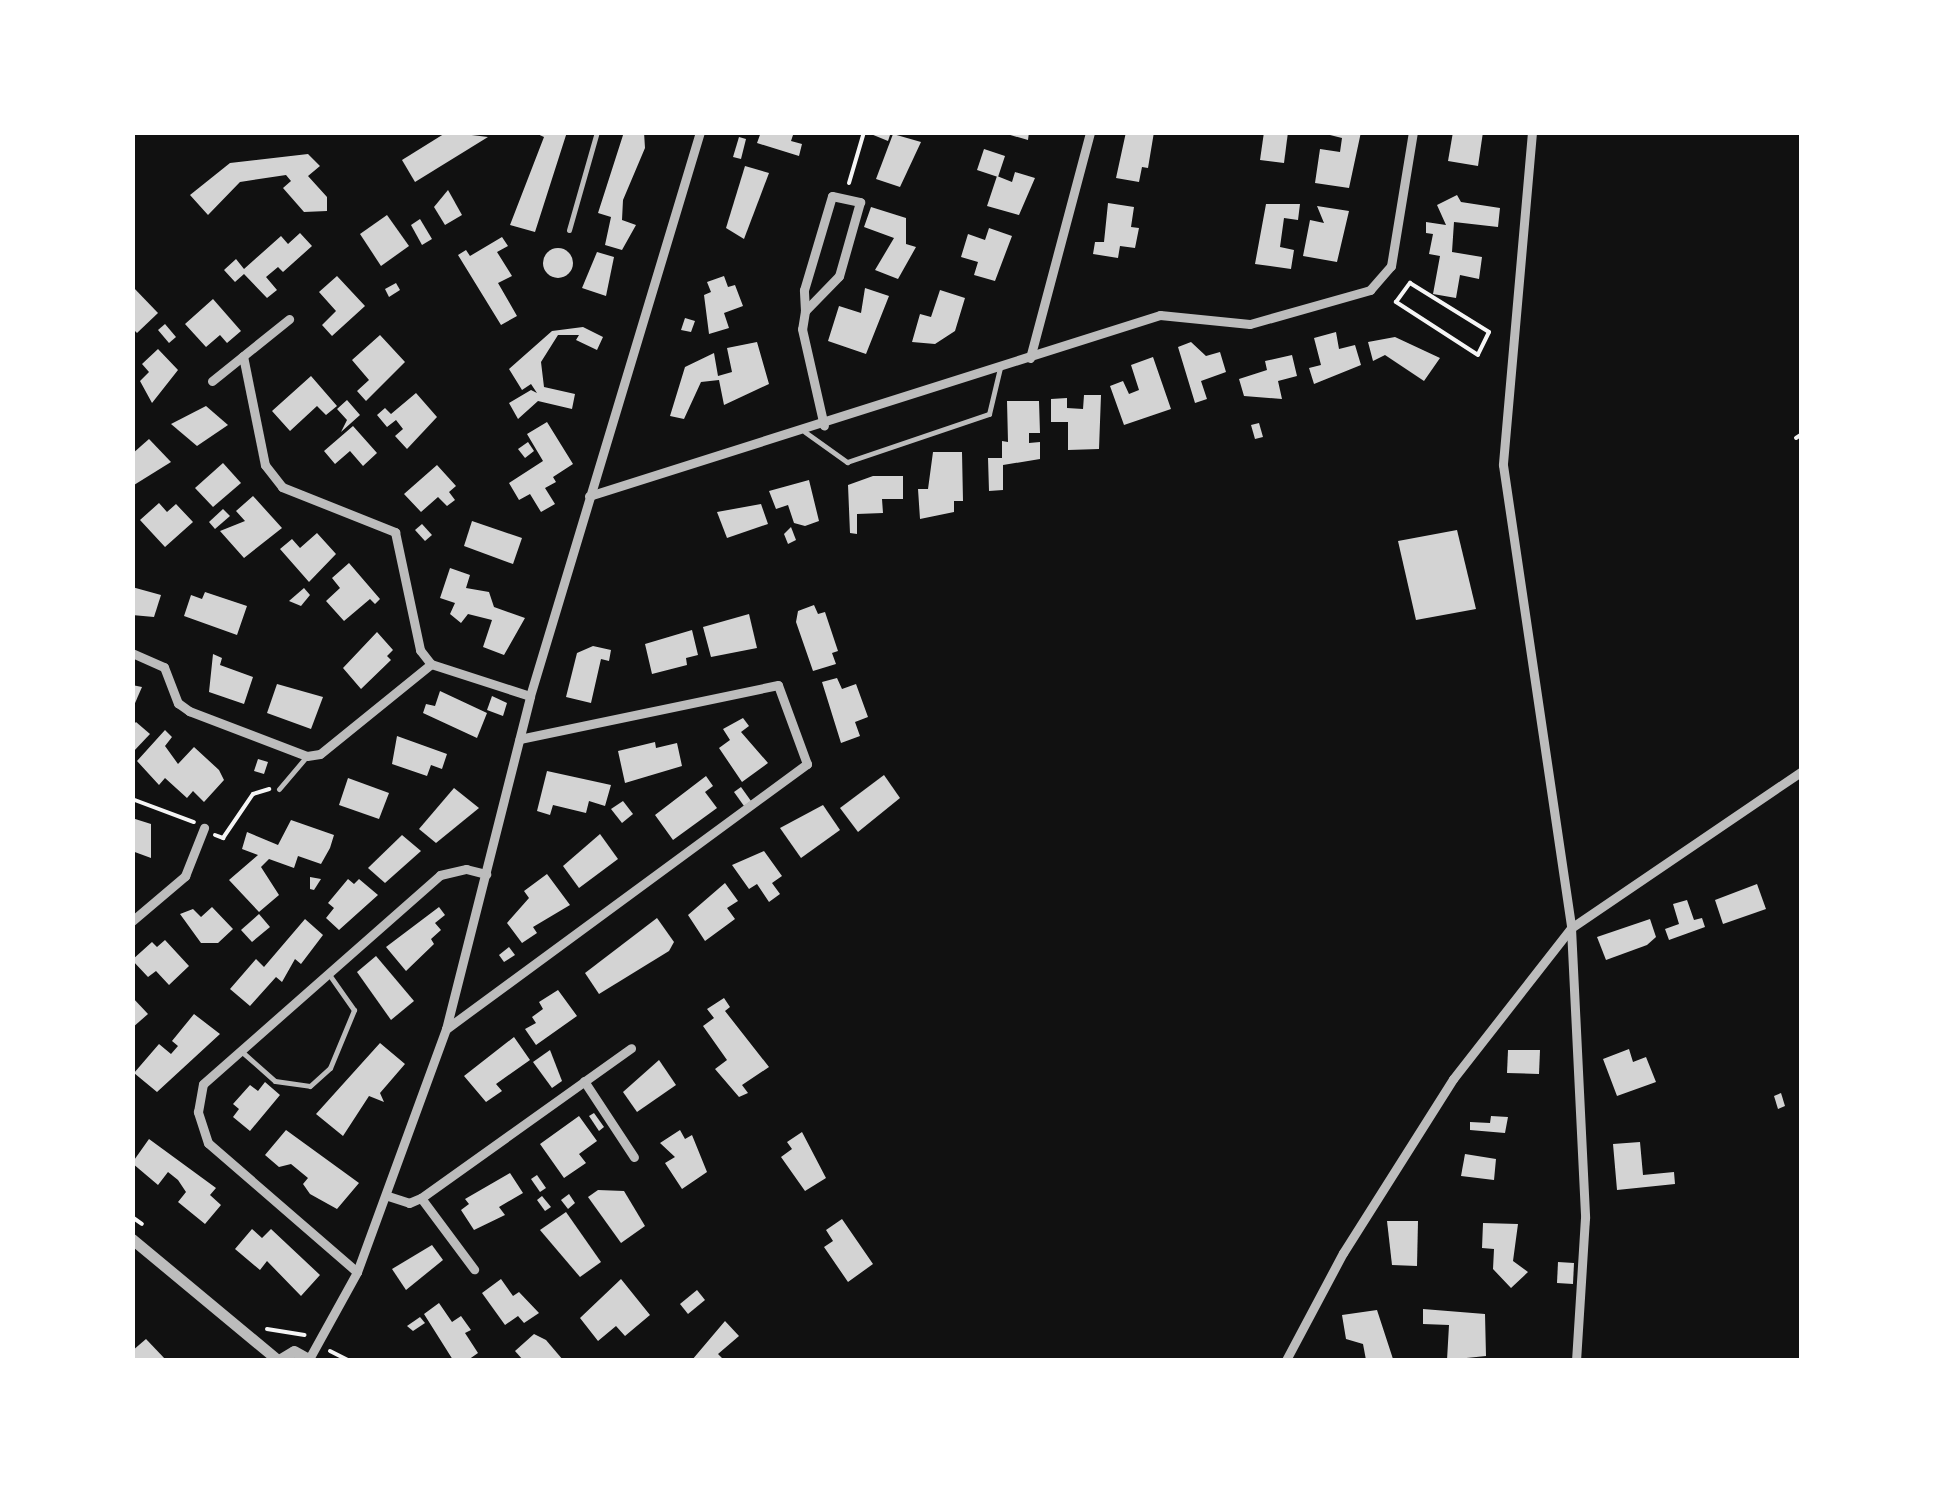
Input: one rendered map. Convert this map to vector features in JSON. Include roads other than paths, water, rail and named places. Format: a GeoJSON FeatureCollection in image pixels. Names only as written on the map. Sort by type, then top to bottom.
{"type":"FeatureCollection","features":[{"type":"Feature","properties":{"kind":"street"},"geometry":{"type":"LineString","coordinates":[[132,1239],[279,1360],[294,1351],[310,1360],[320,1344],[388,1196],[446,1028],[530,696],[700,132]]}},
{"type":"Feature","properties":{"kind":"street"},"geometry":{"type":"LineString","coordinates":[[1030,358],[1090,132]]}},
{"type":"Feature","properties":{"kind":"street"},"geometry":{"type":"LineString","coordinates":[[589,496],[805,432],[1160,316],[1250,324],[1370,290],[1391,266],[1413,132]]}},
{"type":"Feature","properties":{"kind":"street"},"geometry":{"type":"LineString","coordinates":[[1532,132],[1503,465],[1571,928],[1585,1218],[1576,1360]]}},
{"type":"Feature","properties":{"kind":"street"},"geometry":{"type":"LineString","coordinates":[[804,311],[839,276],[860,202],[832,196],[804,290],[802,329],[824,426]]}},
{"type":"Feature","properties":{"kind":"street"},"geometry":{"type":"LineString","coordinates":[[212,382],[289,319]]}},
{"type":"Feature","properties":{"kind":"street"},"geometry":{"type":"LineString","coordinates":[[243,356],[265,465],[282,486],[395,532],[420,650],[431,664],[530,696]]}},
{"type":"Feature","properties":{"kind":"street"},"geometry":{"type":"LineString","coordinates":[[132,653],[164,666],[178,703],[189,711],[307,756],[320,754],[431,664]]}},
{"type":"Feature","properties":{"kind":"street"},"geometry":{"type":"LineString","coordinates":[[446,1028],[807,764],[778,685],[520,739]]}},
{"type":"Feature","properties":{"kind":"street"},"geometry":{"type":"LineString","coordinates":[[1286,1360],[1343,1253],[1453,1080],[1571,928],[1802,771]]}},
{"type":"Feature","properties":{"kind":"street"},"geometry":{"type":"LineString","coordinates":[[132,922],[185,876],[204,828]]}},
{"type":"Feature","properties":{"kind":"street"},"geometry":{"type":"LineString","coordinates":[[356,1272],[208,1143],[198,1112],[203,1084],[451,870],[486,874]]}},
{"type":"Feature","properties":{"kind":"street"},"geometry":{"type":"LineString","coordinates":[[388,1196],[409,1203],[421,1198],[631,1048]]}},
{"type":"Feature","properties":{"kind":"street"},"geometry":{"type":"LineString","coordinates":[[584,1081],[634,1157]]}},
{"type":"Feature","properties":{"kind":"street"},"geometry":{"type":"LineString","coordinates":[[421,1198],[474,1270]]}},
{"type":"Feature","properties":{"kind":"lane"},"geometry":{"type":"LineString","coordinates":[[568,230],[597,132]]}},
{"type":"Feature","properties":{"kind":"lane"},"geometry":{"type":"LineString","coordinates":[[805,432],[847,462],[989,414],[1000,368]]}},
{"type":"Feature","properties":{"kind":"lane"},"geometry":{"type":"LineString","coordinates":[[279,790],[307,756]]}},
{"type":"Feature","properties":{"kind":"lane"},"geometry":{"type":"LineString","coordinates":[[241,1051],[294,1089],[320,1077],[344,1042],[354,1010],[328,974]]}}]}
